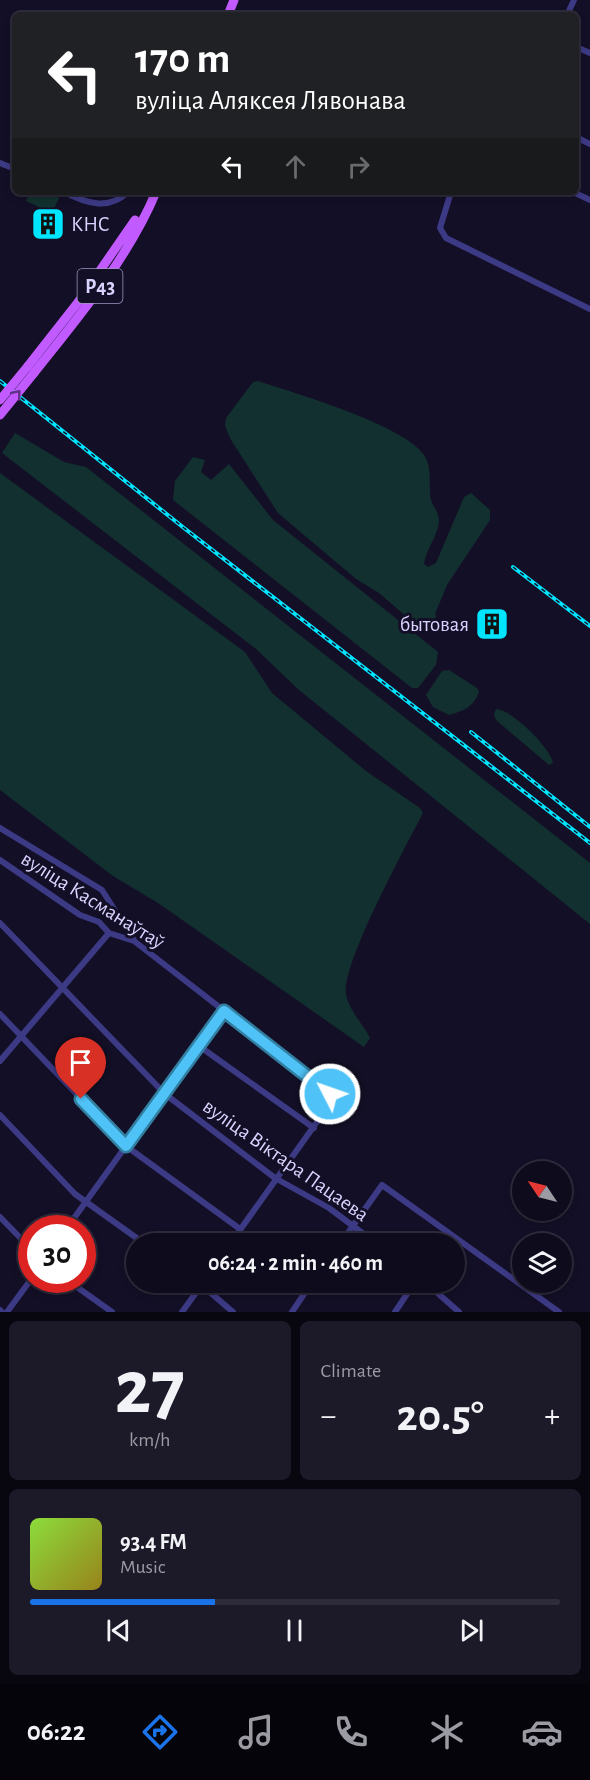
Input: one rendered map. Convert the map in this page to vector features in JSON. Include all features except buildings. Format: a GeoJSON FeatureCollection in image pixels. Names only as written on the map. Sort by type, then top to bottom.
{"type":"FeatureCollection","features":[{"type":"Feature","properties":{"kind":"main road","name":"Р43"},"geometry":{"type":"LineString","coordinates":[[0,415],[112,257],[149,195]]}},
{"type":"Feature","properties":{"kind":"main road","name":"Р43"},"geometry":{"type":"LineString","coordinates":[[0,400],[31,370],[83,310],[120,258],[154,195]]}},
{"type":"Feature","properties":{"kind":"street"},"geometry":{"type":"LineString","coordinates":[[72,195],[89,202],[106,205],[124,195]]}},
{"type":"Feature","properties":{"kind":"street"},"geometry":{"type":"LineString","coordinates":[[450,195],[440,228],[446,238],[590,309]]}},
{"type":"Feature","properties":{"kind":"street"},"geometry":{"type":"LineString","coordinates":[[0,828],[102,890],[134,941]]}},
{"type":"Feature","properties":{"kind":"street","name":"вуліца Касманаўтаў"},"geometry":{"type":"LineString","coordinates":[[0,860],[81,915],[99,922],[108,933],[134,941],[329,1092],[329,1105],[314,1128]]}},
{"type":"Feature","properties":{"kind":"street","name":"вуліца Віктара Пацаева"},"geometry":{"type":"LineString","coordinates":[[0,923],[165,1094],[275,1178],[363,1233]]}},
{"type":"Feature","properties":{"kind":"street"},"geometry":{"type":"LineString","coordinates":[[0,1061],[108,933]]}},
{"type":"Feature","properties":{"kind":"street"},"geometry":{"type":"LineString","coordinates":[[77,1215],[224,1011]]}},
{"type":"Feature","properties":{"kind":"street"},"geometry":{"type":"LineString","coordinates":[[0,1014],[126,1146],[240,1229]]}},
{"type":"Feature","properties":{"kind":"street"},"geometry":{"type":"LineString","coordinates":[[199,1046],[314,1128],[275,1178],[237,1233]]}},
{"type":"Feature","properties":{"kind":"street"},"geometry":{"type":"LineString","coordinates":[[0,1115],[75,1194],[130,1233]]}},
{"type":"Feature","properties":{"kind":"street"},"geometry":{"type":"LineString","coordinates":[[348,1233],[382,1185],[447,1233]]}},
{"type":"Feature","properties":{"kind":"street"},"geometry":{"type":"LineString","coordinates":[[0,1217],[18,1236]]}},
{"type":"Feature","properties":{"kind":"street"},"geometry":{"type":"LineString","coordinates":[[465,1246],[559,1312]]}},
{"type":"Feature","properties":{"kind":"street"},"geometry":{"type":"LineString","coordinates":[[8,1312],[21,1293]]}},
{"type":"Feature","properties":{"kind":"street"},"geometry":{"type":"LineString","coordinates":[[85,1293],[112,1312]]}},
{"type":"Feature","properties":{"kind":"street"},"geometry":{"type":"LineString","coordinates":[[182,1312],[194,1293]]}},
{"type":"Feature","properties":{"kind":"street"},"geometry":{"type":"LineString","coordinates":[[212,1293],[233,1312]]}},
{"type":"Feature","properties":{"kind":"street"},"geometry":{"type":"LineString","coordinates":[[292,1312],[305,1293]]}},
{"type":"Feature","properties":{"kind":"street"},"geometry":{"type":"LineString","coordinates":[[395,1312],[408,1293]]}},
{"type":"Feature","properties":{"kind":"street"},"geometry":{"type":"LineString","coordinates":[[438,1293],[459,1312]]}},
{"type":"Feature","properties":{"kind":"green space"},"geometry":{"type":"Polygon","coordinates":[[[29,195],[53,195],[59,198],[52,213],[26,201],[29,195]]]}},
{"type":"Feature","properties":{"kind":"green space"},"geometry":{"type":"Polygon","coordinates":[[[258,381],[347,411],[395,432],[424,455],[429,471],[431,500],[439,521],[437,532],[425,558],[424,564],[428,567],[436,563],[464,497],[471,493],[490,510],[490,520],[447,585],[435,614],[436,617],[429,628],[418,626],[379,593],[356,579],[278,513],[231,440],[225,426],[226,418],[253,382],[258,381]]]}},
{"type":"Feature","properties":{"kind":"green space"},"geometry":{"type":"Polygon","coordinates":[[[15,433],[64,462],[86,467],[590,863],[590,924],[299,690],[256,649],[2,453],[15,433]]]}},
{"type":"Feature","properties":{"kind":"green space"},"geometry":{"type":"Polygon","coordinates":[[[193,457],[205,460],[201,472],[211,480],[229,464],[273,520],[438,652],[436,665],[418,688],[412,688],[173,500],[175,481],[193,457]]]}},
{"type":"Feature","properties":{"kind":"green space"},"geometry":{"type":"Polygon","coordinates":[[[0,473],[245,652],[272,693],[366,771],[420,808],[423,813],[364,932],[347,979],[347,1000],[370,1038],[364,1047],[158,903],[113,876],[0,790],[0,473]]]}},
{"type":"Feature","properties":{"kind":"green space"},"geometry":{"type":"Polygon","coordinates":[[[449,670],[477,688],[479,692],[467,708],[449,715],[433,707],[426,695],[442,671],[449,670]]]}},
{"type":"Feature","properties":{"kind":"green space"},"geometry":{"type":"Polygon","coordinates":[[[496,709],[511,715],[529,730],[551,756],[553,763],[549,765],[496,720],[494,714],[496,709]]]}},
{"type":"Feature","properties":{"kind":"railway"},"geometry":{"type":"LineString","coordinates":[[0,381],[184,528],[590,843]]}},
{"type":"Feature","properties":{"kind":"railway"},"geometry":{"type":"LineString","coordinates":[[513,567],[590,626]]}},
{"type":"Feature","properties":{"kind":"railway"},"geometry":{"type":"LineString","coordinates":[[471,732],[590,827]]}},
{"type":"Feature","properties":{"kind":"place","name":"КНС"},"geometry":{"type":"Point","coordinates":[48,224]}},
{"type":"Feature","properties":{"kind":"place","name":"бытовая"},"geometry":{"type":"Point","coordinates":[492,624]}},
{"type":"Feature","properties":{"kind":"route"},"geometry":{"type":"LineString","coordinates":[[81,1099],[126,1146],[224,1011],[330,1094]]}}]}
